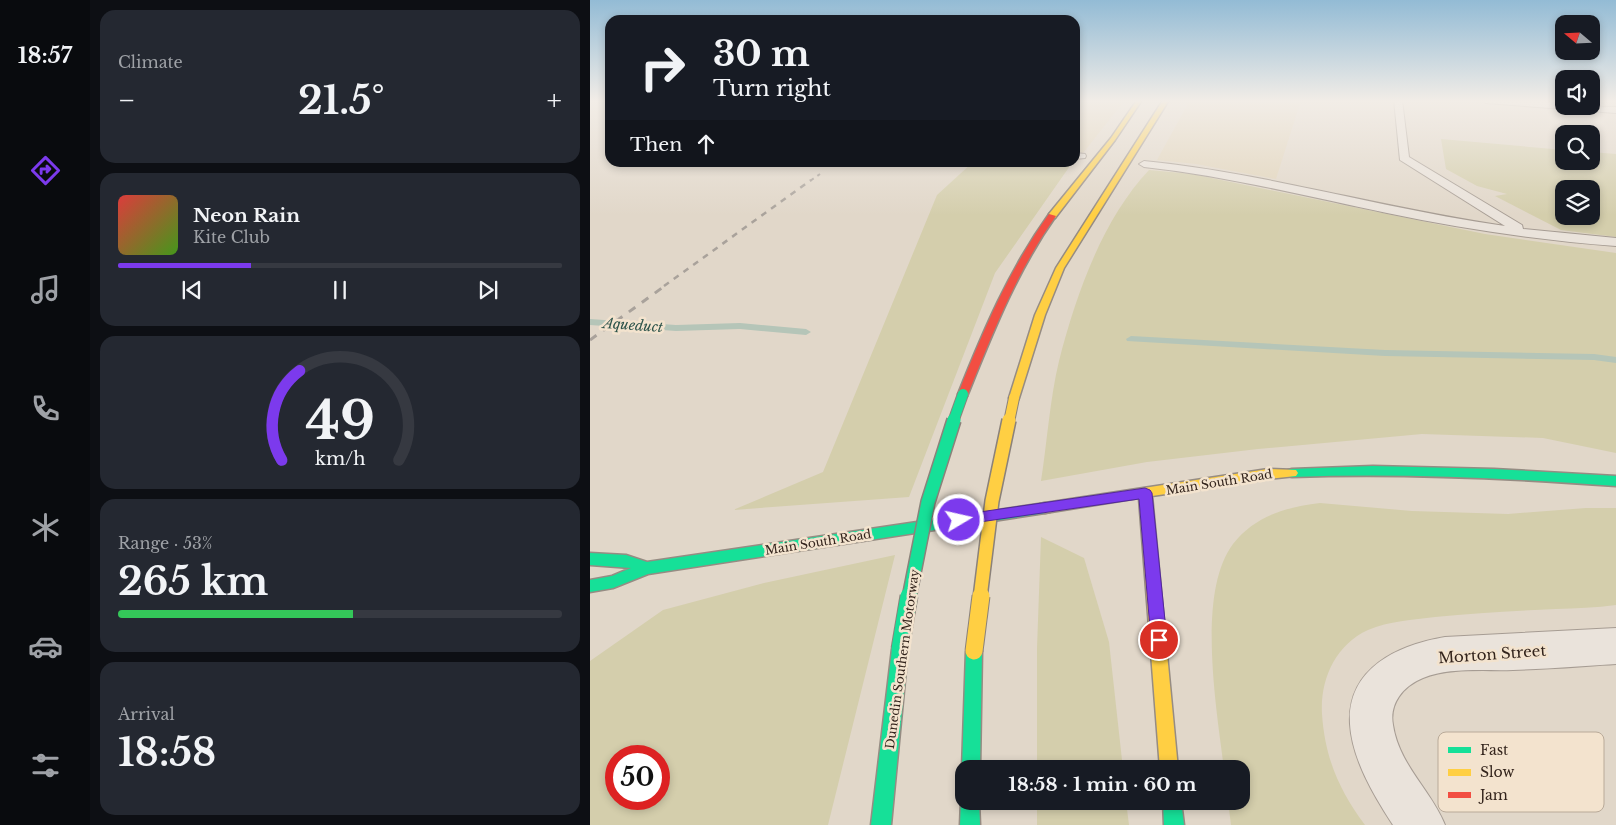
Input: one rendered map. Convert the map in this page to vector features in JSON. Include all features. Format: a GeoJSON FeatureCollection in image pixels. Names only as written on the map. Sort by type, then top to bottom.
{"type":"FeatureCollection","features":[{"type":"Feature","properties":{"kind":"main road","name":"Dunedin Southern Motorway"},"geometry":{"type":"LineString","coordinates":[[881,825],[900,649],[914,566],[929,498],[945,442],[993,318],[1026,253],[1085,172],[1112,138]]}},
{"type":"Feature","properties":{"kind":"main road"},"geometry":{"type":"LineString","coordinates":[[971,760],[974,650],[992,501],[1014,398],[1059,270],[1086,223],[1142,138]]}},
{"type":"Feature","properties":{"kind":"main road","name":"Main South Road"},"geometry":{"type":"LineString","coordinates":[[647,568],[1268,474],[1321,470],[1495,472],[1616,481]]}},
{"type":"Feature","properties":{"kind":"main road"},"geometry":{"type":"LineString","coordinates":[[1145,493],[1155,584],[1168,760]]}},
{"type":"Feature","properties":{"kind":"main road"},"geometry":{"type":"LineString","coordinates":[[590,572],[595,559],[626,562],[647,568]]}},
{"type":"Feature","properties":{"kind":"main road"},"geometry":{"type":"LineString","coordinates":[[590,586],[613,582],[647,568]]}},
{"type":"Feature","properties":{"kind":"main road"},"geometry":{"type":"LineString","coordinates":[[970,810],[970,825]]}},
{"type":"Feature","properties":{"kind":"main road"},"geometry":{"type":"LineString","coordinates":[[1173,810],[1174,825]]}},
{"type":"Feature","properties":{"kind":"street","name":"Morton Street"},"geometry":{"type":"LineString","coordinates":[[1422,825],[1388,776],[1372,737],[1374,699],[1381,686],[1390,676],[1401,668],[1414,663],[1443,656],[1616,646]]}},
{"type":"Feature","properties":{"kind":"lane"},"geometry":{"type":"LineString","coordinates":[[1402,138],[1404,158],[1526,234]]}},
{"type":"Feature","properties":{"kind":"lane"},"geometry":{"type":"LineString","coordinates":[[1144,164],[1189,169],[1256,181],[1429,218],[1526,234],[1616,242]]}},
{"type":"Feature","properties":{"kind":"shaded area"},"geometry":{"type":"Polygon","coordinates":[[[1080,138],[1094,138],[1083,153],[1080,152],[1080,138]]]}},
{"type":"Feature","properties":{"kind":"shaded area"},"geometry":{"type":"Polygon","coordinates":[[[1169,138],[1289,138],[1276,179],[1196,164],[1157,160],[1169,138]]]}},
{"type":"Feature","properties":{"kind":"shaded area"},"geometry":{"type":"Polygon","coordinates":[[[1441,139],[1555,149],[1555,170],[1600,170],[1600,153],[1616,154],[1616,237],[1561,230],[1495,196],[1507,194],[1477,186],[1446,169],[1441,139]]]}},
{"type":"Feature","properties":{"kind":"shaded area"},"geometry":{"type":"Polygon","coordinates":[[[968,167],[1069,167],[995,273],[909,497],[733,510],[823,472],[937,195],[968,167]]]}},
{"type":"Feature","properties":{"kind":"shaded area"},"geometry":{"type":"Polygon","coordinates":[[[1149,170],[1192,174],[1485,234],[1616,253],[1616,453],[1543,438],[1422,434],[1258,449],[1147,462],[1041,481],[1056,375],[1074,310],[1104,235],[1132,190],[1149,170]]]}},
{"type":"Feature","properties":{"kind":"shaded area"},"geometry":{"type":"Polygon","coordinates":[[[1320,503],[1412,511],[1508,514],[1586,508],[1616,508],[1616,605],[1435,617],[1393,623],[1368,630],[1356,637],[1338,654],[1327,676],[1322,701],[1326,745],[1330,759],[1341,786],[1365,825],[1231,825],[1229,810],[1250,810],[1250,760],[1223,760],[1212,653],[1212,621],[1215,592],[1222,565],[1233,544],[1242,534],[1261,520],[1295,507],[1320,503]]]}},
{"type":"Feature","properties":{"kind":"shaded area"},"geometry":{"type":"Polygon","coordinates":[[[1041,537],[1084,558],[1109,642],[1122,760],[1037,760],[1037,648],[1041,537]]]}},
{"type":"Feature","properties":{"kind":"shaded area"},"geometry":{"type":"Polygon","coordinates":[[[895,555],[828,825],[590,825],[590,661],[663,610],[764,583],[895,555]]]}},
{"type":"Feature","properties":{"kind":"shaded area"},"geometry":{"type":"Polygon","coordinates":[[[1037,810],[1127,810],[1129,825],[1037,825],[1037,810]]]}},
{"type":"Feature","properties":{"kind":"waterway","name":"Aqueduct"},"geometry":{"type":"LineString","coordinates":[[590,322],[676,328],[740,326],[806,332]]}},
{"type":"Feature","properties":{"kind":"waterway"},"geometry":{"type":"LineString","coordinates":[[1131,339],[1385,353],[1594,357],[1616,360]]}},
{"type":"Feature","properties":{"kind":"railway"},"geometry":{"type":"LineString","coordinates":[[810,181],[820,174]]}},
{"type":"Feature","properties":{"kind":"railway"},"geometry":{"type":"LineString","coordinates":[[664,286],[811,180]]}},
{"type":"Feature","properties":{"kind":"railway"},"geometry":{"type":"LineString","coordinates":[[590,340],[666,285]]}},
{"type":"Feature","properties":{"kind":"traffic: fast"},"geometry":{"type":"LineString","coordinates":[[900,649],[924,518],[932,487],[963,394]]}},
{"type":"Feature","properties":{"kind":"traffic: fast"},"geometry":{"type":"LineString","coordinates":[[1292,473],[1414,471],[1616,481]]}},
{"type":"Feature","properties":{"kind":"traffic: fast"},"geometry":{"type":"LineString","coordinates":[[590,586],[613,582],[647,568],[1045,508]]}},
{"type":"Feature","properties":{"kind":"traffic: fast"},"geometry":{"type":"LineString","coordinates":[[590,559],[626,561],[647,568]]}},
{"type":"Feature","properties":{"kind":"traffic: fast"},"geometry":{"type":"LineString","coordinates":[[881,825],[900,649]]}},
{"type":"Feature","properties":{"kind":"traffic: fast"},"geometry":{"type":"LineString","coordinates":[[971,760],[974,651]]}},
{"type":"Feature","properties":{"kind":"traffic: fast"},"geometry":{"type":"LineString","coordinates":[[970,810],[970,825]]}},
{"type":"Feature","properties":{"kind":"traffic: fast"},"geometry":{"type":"LineString","coordinates":[[1173,810],[1174,825]]}},
{"type":"Feature","properties":{"kind":"traffic: slow"},"geometry":{"type":"LineString","coordinates":[[1052,216],[1113,138]]}},
{"type":"Feature","properties":{"kind":"traffic: slow"},"geometry":{"type":"LineString","coordinates":[[1014,398],[1040,315],[1060,268],[1142,138]]}},
{"type":"Feature","properties":{"kind":"traffic: slow"},"geometry":{"type":"LineString","coordinates":[[974,651],[992,501],[1014,398]]}},
{"type":"Feature","properties":{"kind":"traffic: slow"},"geometry":{"type":"LineString","coordinates":[[1045,508],[1268,474],[1292,473]]}},
{"type":"Feature","properties":{"kind":"traffic: slow"},"geometry":{"type":"LineString","coordinates":[[1145,493],[1168,760]]}},
{"type":"Feature","properties":{"kind":"traffic: jam"},"geometry":{"type":"LineString","coordinates":[[963,394],[991,324],[1012,279],[1052,216]]}},
{"type":"Feature","properties":{"kind":"route"},"geometry":{"type":"LineString","coordinates":[[959,520],[1145,493],[1159,640]]}}]}
